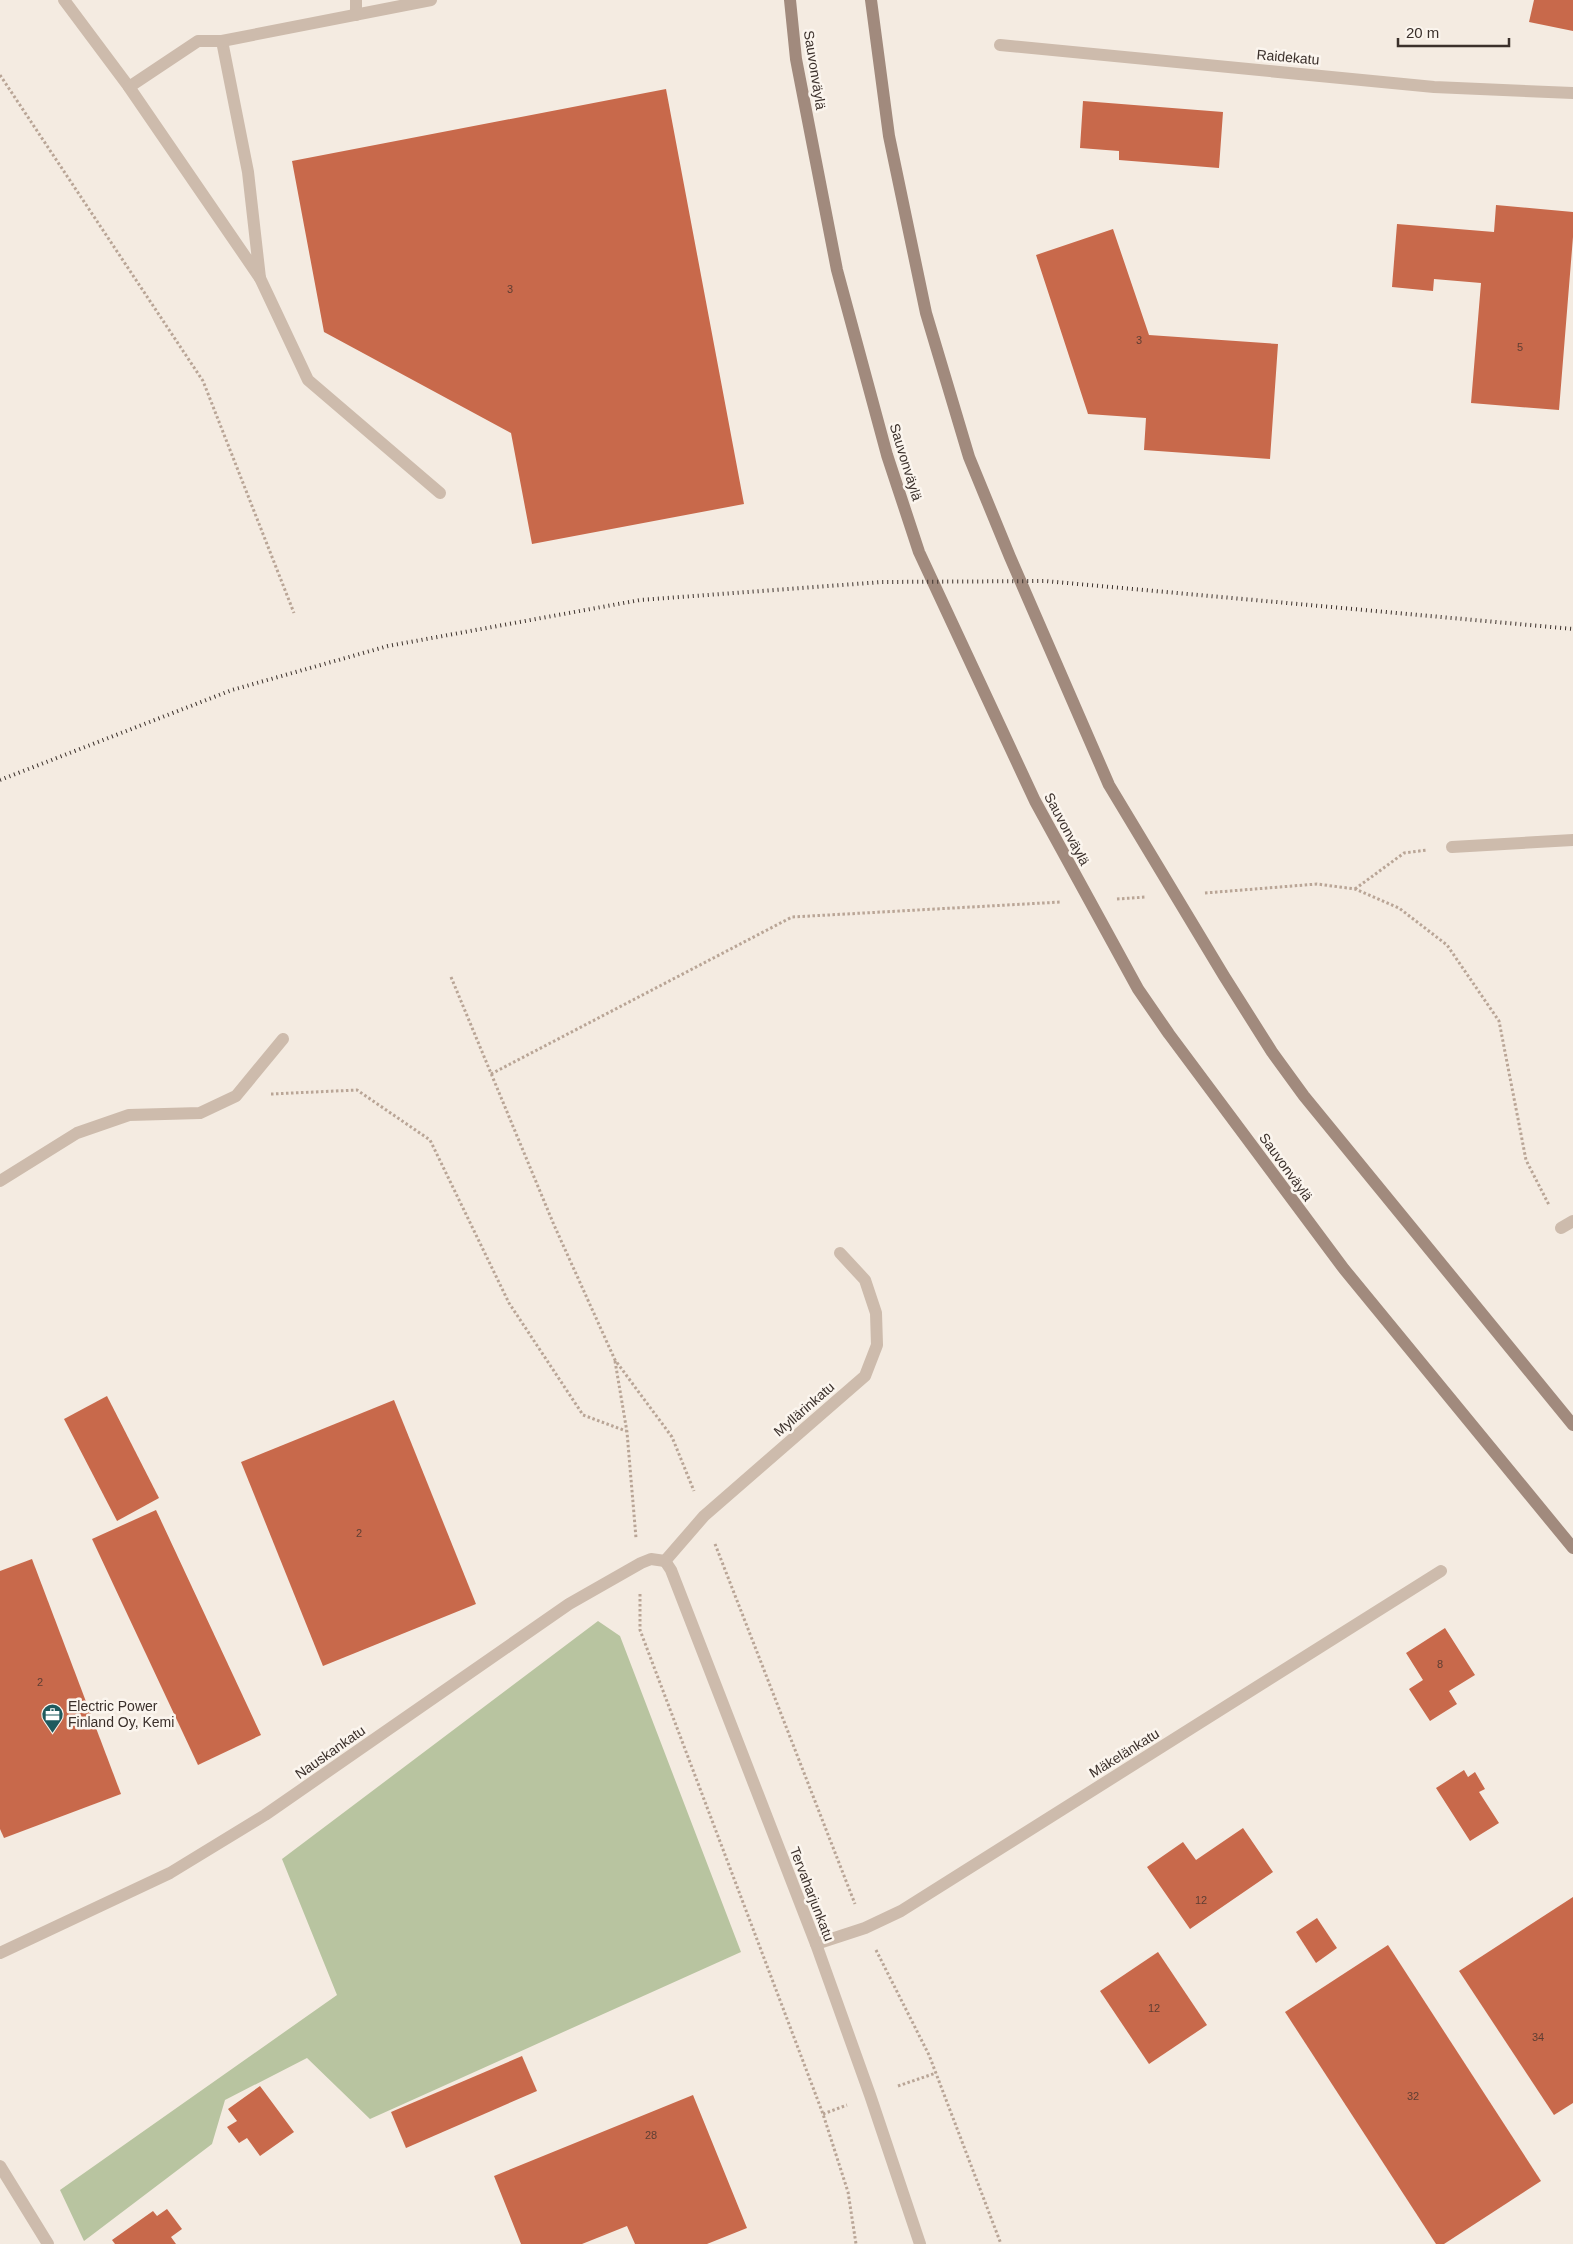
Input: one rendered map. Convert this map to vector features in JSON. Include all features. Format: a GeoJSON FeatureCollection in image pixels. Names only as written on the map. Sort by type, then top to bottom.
{"type":"FeatureCollection","features":[{"type":"Feature","properties":{"kind":"main road","name":"Sauvonväylä"},"geometry":{"type":"LineString","coordinates":[[790,0],[796,59],[837,270],[887,455],[919,552],[1035,801],[1138,989],[1344,1269],[1573,1548]]}},
{"type":"Feature","properties":{"kind":"main road"},"geometry":{"type":"LineString","coordinates":[[871,0],[889,136],[926,313],[969,456],[1010,557],[1109,785],[1272,1052],[1304,1096],[1573,1425]]}},
{"type":"Feature","properties":{"kind":"street"},"geometry":{"type":"LineString","coordinates":[[64,0],[129,87],[260,278],[308,380],[440,493]]}},
{"type":"Feature","properties":{"kind":"street"},"geometry":{"type":"LineString","coordinates":[[356,0],[356,15]]}},
{"type":"Feature","properties":{"kind":"street"},"geometry":{"type":"LineString","coordinates":[[129,87],[198,41],[222,41],[431,0]]}},
{"type":"Feature","properties":{"kind":"street"},"geometry":{"type":"LineString","coordinates":[[222,41],[248,172],[260,278]]}},
{"type":"Feature","properties":{"kind":"street","name":"Raidekatu"},"geometry":{"type":"LineString","coordinates":[[1000,45],[1434,86],[1573,93]]}},
{"type":"Feature","properties":{"kind":"street"},"geometry":{"type":"LineString","coordinates":[[1452,847],[1573,840]]}},
{"type":"Feature","properties":{"kind":"street"},"geometry":{"type":"LineString","coordinates":[[0,1181],[77,1133],[129,1114],[200,1113],[236,1096],[283,1039]]}},
{"type":"Feature","properties":{"kind":"street"},"geometry":{"type":"LineString","coordinates":[[1561,1228],[1573,1221]]}},
{"type":"Feature","properties":{"kind":"street","name":"Myllärinkatu"},"geometry":{"type":"LineString","coordinates":[[664,1560],[704,1516],[865,1376],[878,1345],[876,1313],[865,1280],[840,1253]]}},
{"type":"Feature","properties":{"kind":"street","name":"Nauskankatu"},"geometry":{"type":"LineString","coordinates":[[0,1953],[170,1873],[265,1815],[569,1604],[640,1563],[651,1559],[664,1560]]}},
{"type":"Feature","properties":{"kind":"street","name":"Tervaharjunkatu"},"geometry":{"type":"LineString","coordinates":[[664,1560],[671,1570],[816,1944],[870,2095],[920,2244]]}},
{"type":"Feature","properties":{"kind":"street","name":"Mäkelänkatu"},"geometry":{"type":"LineString","coordinates":[[816,1944],[865,1928],[901,1910],[1441,1571]]}},
{"type":"Feature","properties":{"kind":"street"},"geometry":{"type":"LineString","coordinates":[[0,2166],[48,2244]]}},
{"type":"Feature","properties":{"kind":"path"},"geometry":{"type":"LineString","coordinates":[[0,75],[203,381],[294,613]]}},
{"type":"Feature","properties":{"kind":"path"},"geometry":{"type":"LineString","coordinates":[[1355,889],[1404,853],[1452,847]]}},
{"type":"Feature","properties":{"kind":"path"},"geometry":{"type":"LineString","coordinates":[[451,977],[547,1207],[615,1360],[672,1437],[865,1928],[936,2072],[1000,2244]]}},
{"type":"Feature","properties":{"kind":"path"},"geometry":{"type":"LineString","coordinates":[[236,1096],[357,1090],[430,1140],[509,1303],[583,1415],[627,1432]]}},
{"type":"Feature","properties":{"kind":"path"},"geometry":{"type":"LineString","coordinates":[[615,1360],[627,1432],[636,1535]]}},
{"type":"Feature","properties":{"kind":"path"},"geometry":{"type":"LineString","coordinates":[[640,1630],[823,2114],[848,2192],[856,2244]]}},
{"type":"Feature","properties":{"kind":"path"},"geometry":{"type":"LineString","coordinates":[[898,2086],[936,2072]]}},
{"type":"Feature","properties":{"kind":"path"},"geometry":{"type":"LineString","coordinates":[[823,2114],[847,2105]]}},
{"type":"Feature","properties":{"kind":"green space"},"geometry":{"type":"Polygon","coordinates":[[[598,1621],[620,1636],[741,1952],[370,2119],[307,2058],[225,2100],[212,2144],[84,2241],[60,2190],[337,1995],[282,1859],[598,1621]]]}},
{"type":"Feature","properties":{"kind":"building"},"geometry":{"type":"Polygon","coordinates":[[[1534,0],[1573,0],[1573,31],[1529,22],[1534,0]]]}},
{"type":"Feature","properties":{"kind":"building"},"geometry":{"type":"Polygon","coordinates":[[[666,89],[744,504],[532,544],[511,433],[324,332],[292,161],[666,89]]]}},
{"type":"Feature","properties":{"kind":"building"},"geometry":{"type":"Polygon","coordinates":[[[1083,101],[1223,112],[1219,168],[1119,160],[1119,151],[1080,148],[1083,101]]]}},
{"type":"Feature","properties":{"kind":"building"},"geometry":{"type":"Polygon","coordinates":[[[1496,205],[1573,212],[1573,237],[1559,410],[1471,403],[1481,283],[1434,279],[1433,291],[1392,287],[1397,224],[1494,232],[1496,205]]]}},
{"type":"Feature","properties":{"kind":"building"},"geometry":{"type":"Polygon","coordinates":[[[1113,229],[1149,335],[1278,344],[1270,459],[1144,450],[1146,418],[1088,414],[1036,255],[1113,229]]]}},
{"type":"Feature","properties":{"kind":"building"},"geometry":{"type":"Polygon","coordinates":[[[107,1396],[159,1498],[117,1521],[64,1419],[107,1396]]]}},
{"type":"Feature","properties":{"kind":"building"},"geometry":{"type":"Polygon","coordinates":[[[394,1400],[476,1604],[323,1666],[241,1462],[394,1400]]]}},
{"type":"Feature","properties":{"kind":"building"},"geometry":{"type":"Polygon","coordinates":[[[156,1510],[261,1735],[198,1765],[92,1539],[156,1510]]]}},
{"type":"Feature","properties":{"kind":"building"},"geometry":{"type":"Polygon","coordinates":[[[32,1559],[121,1794],[4,1838],[0,1829],[0,1571],[32,1559]]]}},
{"type":"Feature","properties":{"kind":"building"},"geometry":{"type":"Polygon","coordinates":[[[1445,1628],[1475,1675],[1449,1691],[1457,1704],[1430,1721],[1409,1689],[1423,1680],[1406,1653],[1445,1628]]]}},
{"type":"Feature","properties":{"kind":"building"},"geometry":{"type":"Polygon","coordinates":[[[1464,1770],[1468,1777],[1475,1772],[1485,1789],[1479,1792],[1499,1823],[1470,1841],[1436,1788],[1464,1770]]]}},
{"type":"Feature","properties":{"kind":"building"},"geometry":{"type":"Polygon","coordinates":[[[1243,1828],[1273,1872],[1190,1929],[1147,1867],[1183,1842],[1196,1860],[1243,1828]]]}},
{"type":"Feature","properties":{"kind":"building"},"geometry":{"type":"Polygon","coordinates":[[[1573,1897],[1573,2103],[1554,2115],[1459,1971],[1573,1897]]]}},
{"type":"Feature","properties":{"kind":"building"},"geometry":{"type":"Polygon","coordinates":[[[1317,1918],[1337,1948],[1316,1963],[1296,1932],[1317,1918]]]}},
{"type":"Feature","properties":{"kind":"building"},"geometry":{"type":"Polygon","coordinates":[[[1388,1945],[1541,2181],[1444,2244],[1436,2244],[1285,2012],[1388,1945]]]}},
{"type":"Feature","properties":{"kind":"building"},"geometry":{"type":"Polygon","coordinates":[[[1158,1952],[1207,2025],[1149,2064],[1100,1991],[1158,1952]]]}},
{"type":"Feature","properties":{"kind":"building"},"geometry":{"type":"Polygon","coordinates":[[[522,2056],[537,2091],[406,2148],[391,2112],[522,2056]]]}},
{"type":"Feature","properties":{"kind":"building"},"geometry":{"type":"Polygon","coordinates":[[[260,2086],[294,2132],[260,2156],[247,2138],[239,2143],[227,2127],[237,2121],[228,2109],[260,2086]]]}},
{"type":"Feature","properties":{"kind":"building"},"geometry":{"type":"Polygon","coordinates":[[[693,2095],[747,2228],[707,2244],[635,2244],[627,2226],[582,2244],[521,2244],[494,2176],[693,2095]]]}},
{"type":"Feature","properties":{"kind":"building"},"geometry":{"type":"Polygon","coordinates":[[[167,2209],[182,2229],[171,2237],[176,2244],[115,2244],[112,2240],[153,2211],[157,2216],[167,2209]]]}},
{"type":"Feature","properties":{"kind":"railway"},"geometry":{"type":"LineString","coordinates":[[0,780],[232,690],[388,646],[640,600],[882,582],[1045,581],[1573,629]]}},
{"type":"Feature","properties":{"kind":"place","name":"Electric Power Finland Oy, Kemi"},"geometry":{"type":"Point","coordinates":[52,1733]}}]}
